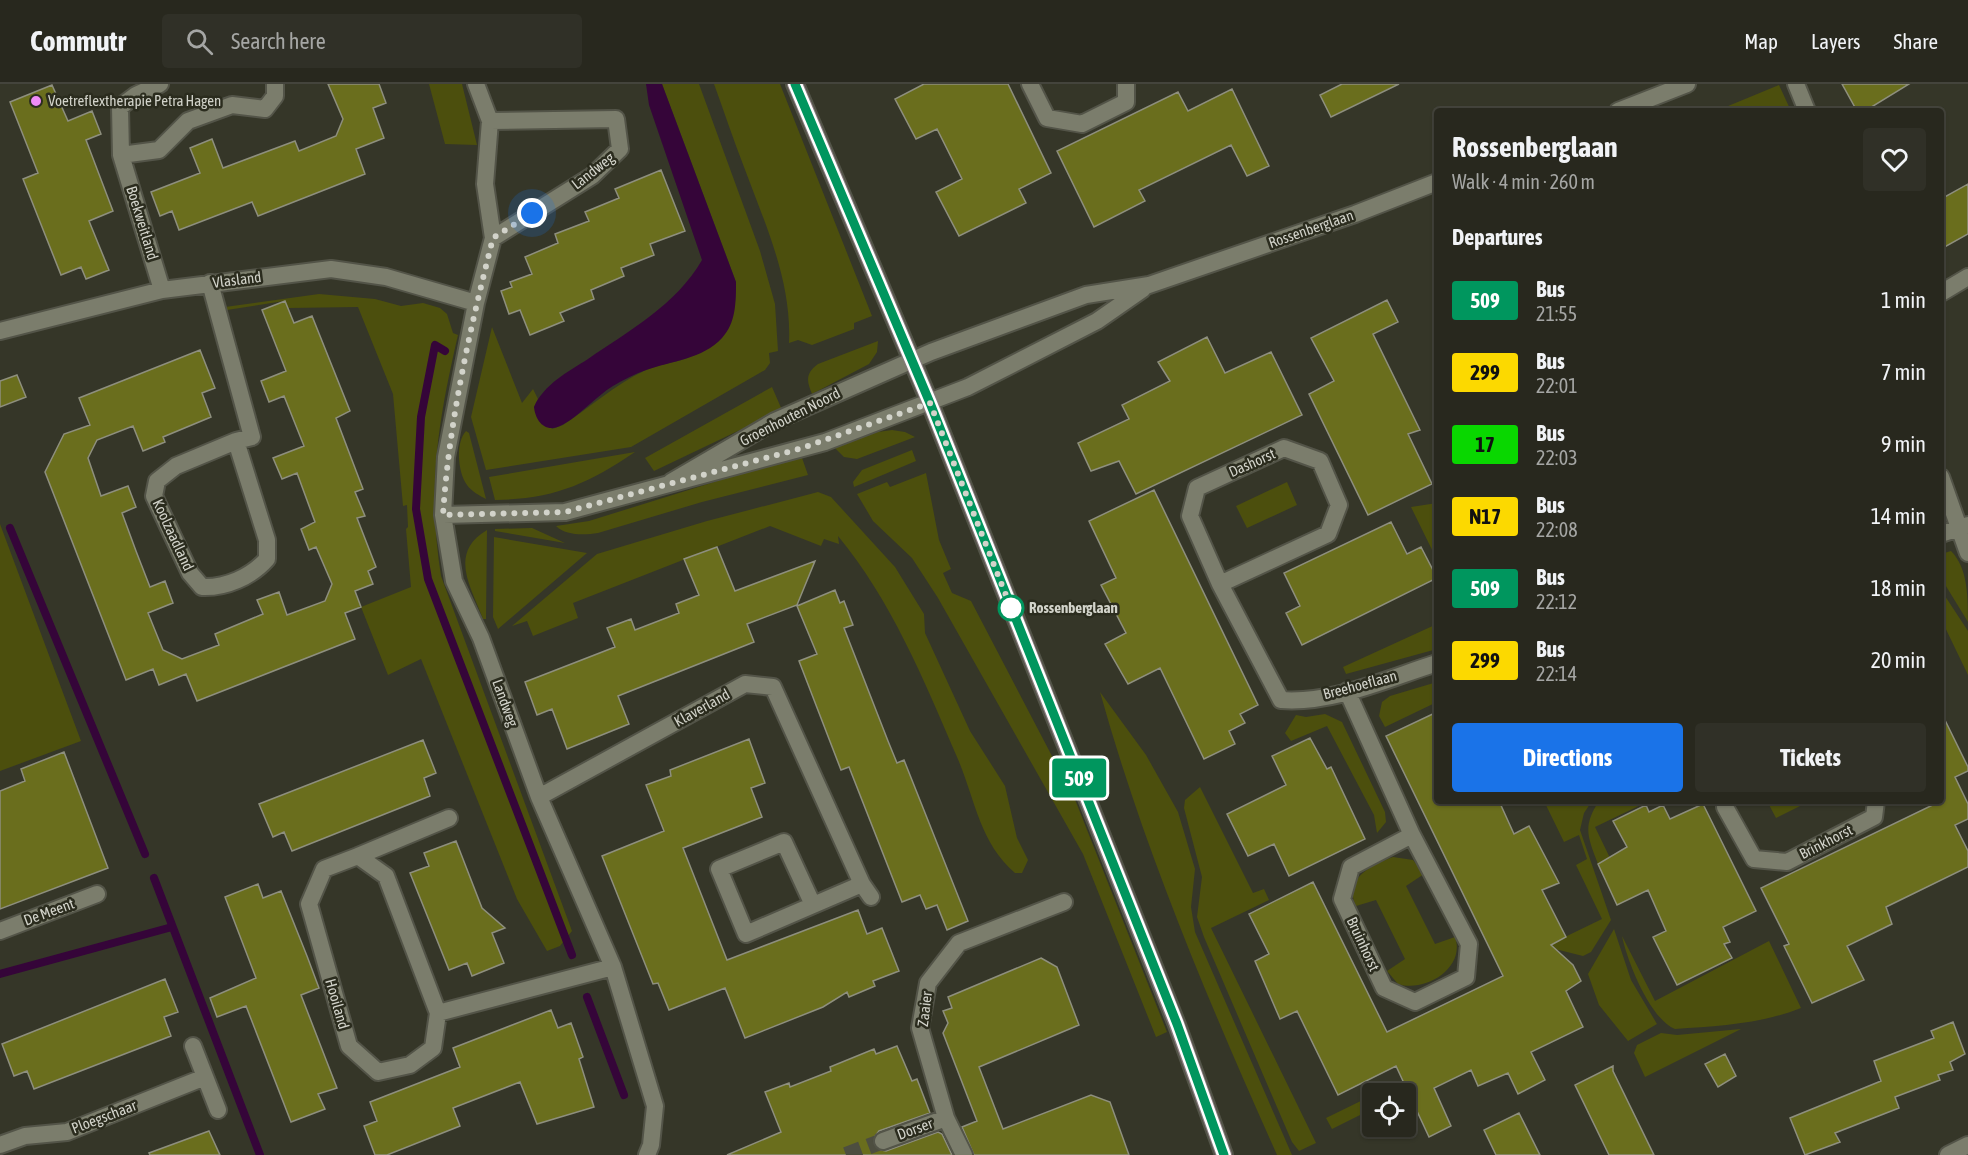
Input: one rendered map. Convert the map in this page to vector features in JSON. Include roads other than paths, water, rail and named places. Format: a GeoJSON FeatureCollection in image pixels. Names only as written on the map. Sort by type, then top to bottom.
{"type":"FeatureCollection","features":[{"type":"Feature","properties":{"kind":"main road"},"geometry":{"type":"LineString","coordinates":[[795,84],[930,403],[1177,1024],[1224,1155]]}},
{"type":"Feature","properties":{"kind":"street","name":"Boekweitland"},"geometry":{"type":"LineString","coordinates":[[160,84],[136,95],[120,107],[121,155],[162,290]]}},
{"type":"Feature","properties":{"kind":"street"},"geometry":{"type":"LineString","coordinates":[[121,155],[159,150],[188,121],[232,105],[265,109],[275,96],[275,84]]}},
{"type":"Feature","properties":{"kind":"street","name":"Landweg"},"geometry":{"type":"LineString","coordinates":[[476,84],[490,121],[485,184],[493,238],[476,303],[446,457],[443,515],[454,582],[481,638],[539,797],[613,967],[655,1106],[647,1155]]}},
{"type":"Feature","properties":{"kind":"street"},"geometry":{"type":"LineString","coordinates":[[1030,84],[1047,118],[1082,124],[1126,102],[1126,84]]}},
{"type":"Feature","properties":{"kind":"street"},"geometry":{"type":"LineString","coordinates":[[1626,108],[1688,84]]}},
{"type":"Feature","properties":{"kind":"street"},"geometry":{"type":"LineString","coordinates":[[1796,84],[1806,108]]}},
{"type":"Feature","properties":{"kind":"street","name":"Landweg"},"geometry":{"type":"LineString","coordinates":[[490,121],[616,119],[620,149],[592,176],[493,238]]}},
{"type":"Feature","properties":{"kind":"street","name":"Rossenberglaan"},"geometry":{"type":"LineString","coordinates":[[912,359],[1086,295],[1149,285],[1356,214],[1434,183]]}},
{"type":"Feature","properties":{"kind":"street","name":"Vlasland"},"geometry":{"type":"LineString","coordinates":[[0,331],[162,290],[331,269],[386,277],[476,303]]}},
{"type":"Feature","properties":{"kind":"street"},"geometry":{"type":"LineString","coordinates":[[1944,291],[1968,277]]}},
{"type":"Feature","properties":{"kind":"street"},"geometry":{"type":"LineString","coordinates":[[210,283],[252,437],[236,441]]}},
{"type":"Feature","properties":{"kind":"street","name":"Rossenberglaan"},"geometry":{"type":"LineString","coordinates":[[930,403],[1097,321],[1149,285]]}},
{"type":"Feature","properties":{"kind":"street","name":"Groenhouten Noord"},"geometry":{"type":"LineString","coordinates":[[671,482],[775,421],[912,359]]}},
{"type":"Feature","properties":{"kind":"street","name":"Groenhouten Noord"},"geometry":{"type":"LineString","coordinates":[[443,515],[565,512],[799,449],[930,403]]}},
{"type":"Feature","properties":{"kind":"street","name":"Koolzaadland"},"geometry":{"type":"LineString","coordinates":[[236,441],[267,540],[267,559],[258,569],[220,588],[202,586],[190,573],[154,496],[157,481],[176,466],[236,441]]}},
{"type":"Feature","properties":{"kind":"street","name":"Dashorst"},"geometry":{"type":"LineString","coordinates":[[1220,584],[1328,534],[1340,505],[1320,461],[1284,448],[1197,488],[1190,516],[1220,584],[1281,700]]}},
{"type":"Feature","properties":{"kind":"street"},"geometry":{"type":"LineString","coordinates":[[1944,484],[1963,526],[1968,553]]}},
{"type":"Feature","properties":{"kind":"street"},"geometry":{"type":"LineString","coordinates":[[1944,533],[1963,526]]}},
{"type":"Feature","properties":{"kind":"street","name":"Breehoeflaan"},"geometry":{"type":"LineString","coordinates":[[1281,700],[1297,701],[1347,691],[1434,664]]}},
{"type":"Feature","properties":{"kind":"street","name":"Klaverland"},"geometry":{"type":"LineString","coordinates":[[539,797],[745,684],[773,687],[867,890],[813,905],[746,934],[719,869],[784,842],[813,905]]}},
{"type":"Feature","properties":{"kind":"street","name":"Bruinhorst"},"geometry":{"type":"LineString","coordinates":[[1347,691],[1412,835],[1468,944],[1466,977],[1415,1002],[1384,988],[1342,899],[1352,867],[1412,835]]}},
{"type":"Feature","properties":{"kind":"street","name":"Brinkhorst"},"geometry":{"type":"LineString","coordinates":[[1726,804],[1725,807],[1754,860],[1787,862],[1874,817],[1876,804]]}},
{"type":"Feature","properties":{"kind":"street","name":"Hooiland"},"geometry":{"type":"LineString","coordinates":[[358,856],[386,876],[438,1013],[433,1048],[410,1065],[378,1072],[349,1046],[309,904],[324,868],[449,818]]}},
{"type":"Feature","properties":{"kind":"street","name":"De Meent"},"geometry":{"type":"LineString","coordinates":[[0,931],[97,894]]}},
{"type":"Feature","properties":{"kind":"street","name":"Zaaier"},"geometry":{"type":"LineString","coordinates":[[964,1155],[946,1118],[920,1028],[928,983],[959,942],[1065,902]]}},
{"type":"Feature","properties":{"kind":"street"},"geometry":{"type":"LineString","coordinates":[[438,1013],[613,967]]}},
{"type":"Feature","properties":{"kind":"street"},"geometry":{"type":"LineString","coordinates":[[193,1046],[218,1110]]}},
{"type":"Feature","properties":{"kind":"street","name":"Ploegschaar"},"geometry":{"type":"LineString","coordinates":[[0,1145],[24,1136],[67,1132],[205,1077]]}},
{"type":"Feature","properties":{"kind":"street","name":"Dorser"},"geometry":{"type":"LineString","coordinates":[[883,1141],[946,1118]]}},
{"type":"Feature","properties":{"kind":"street"},"geometry":{"type":"LineString","coordinates":[[1948,1155],[1968,1145]]}},
{"type":"Feature","properties":{"kind":"waterway"},"geometry":{"type":"LineString","coordinates":[[445,351],[435,345],[421,417],[416,509],[428,579],[572,955]]}},
{"type":"Feature","properties":{"kind":"waterway"},"geometry":{"type":"LineString","coordinates":[[10,528],[145,854]]}},
{"type":"Feature","properties":{"kind":"waterway"},"geometry":{"type":"LineString","coordinates":[[154,878],[260,1155]]}},
{"type":"Feature","properties":{"kind":"waterway"},"geometry":{"type":"LineString","coordinates":[[0,974],[172,927]]}},
{"type":"Feature","properties":{"kind":"waterway"},"geometry":{"type":"LineString","coordinates":[[587,997],[624,1095]]}},
{"type":"Feature","properties":{"kind":"tunnel"},"geometry":{"type":"LineString","coordinates":[[846,1155],[883,1141]]}},
{"type":"Feature","properties":{"kind":"place","name":"Voetreflextherapie Petra Hagen"},"geometry":{"type":"Point","coordinates":[36,101]}},
{"type":"Feature","properties":{"kind":"place","name":"Rossenberglaan"},"geometry":{"type":"Point","coordinates":[1011,608]}}]}
